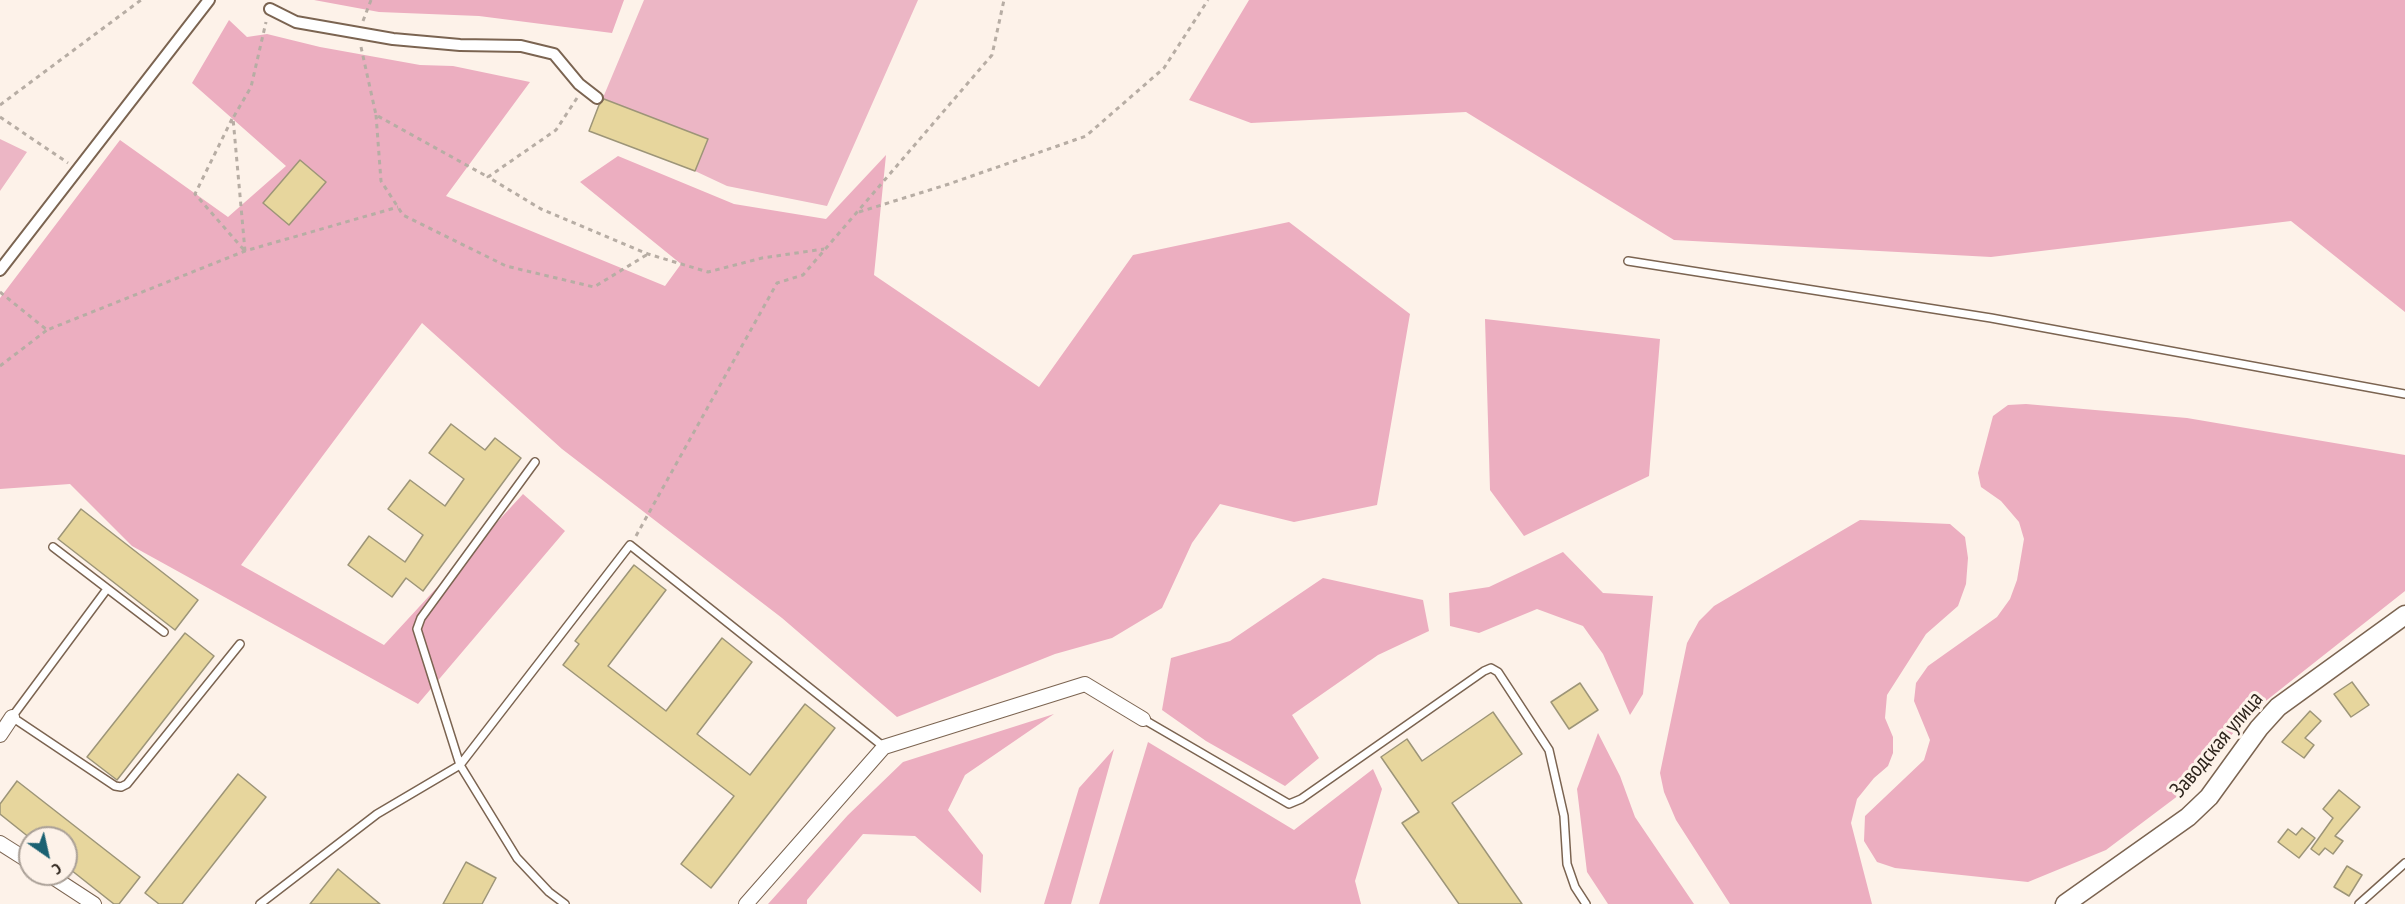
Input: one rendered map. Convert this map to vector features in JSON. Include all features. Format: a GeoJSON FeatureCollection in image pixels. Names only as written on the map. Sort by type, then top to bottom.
{"type":"FeatureCollection","features":[{"type":"Feature","properties":{"kind":"street"},"geometry":{"type":"LineString","coordinates":[[0,270],[209,0]]}},
{"type":"Feature","properties":{"kind":"street"},"geometry":{"type":"LineString","coordinates":[[270,9],[296,22],[393,39],[460,45],[521,46],[543,51],[554,54],[597,98]]}},
{"type":"Feature","properties":{"kind":"street","name":"Заводская улица"},"geometry":{"type":"LineString","coordinates":[[2065,904],[2188,817],[2209,797],[2273,712],[2405,615]]}},
{"type":"Feature","properties":{"kind":"street"},"geometry":{"type":"LineString","coordinates":[[746,904],[884,747],[1085,684],[1143,719]]}},
{"type":"Feature","properties":{"kind":"street"},"geometry":{"type":"LineString","coordinates":[[0,735],[12,717]]}},
{"type":"Feature","properties":{"kind":"street"},"geometry":{"type":"LineString","coordinates":[[0,843],[18,854]]}},
{"type":"Feature","properties":{"kind":"street"},"geometry":{"type":"LineString","coordinates":[[66,886],[94,904]]}},
{"type":"Feature","properties":{"kind":"lane"},"geometry":{"type":"LineString","coordinates":[[1628,261],[1991,318],[2405,394]]}},
{"type":"Feature","properties":{"kind":"lane"},"geometry":{"type":"LineString","coordinates":[[535,462],[418,624],[417,629],[460,765],[518,858],[549,892],[565,904]]}},
{"type":"Feature","properties":{"kind":"lane"},"geometry":{"type":"LineString","coordinates":[[260,904],[377,814],[460,765],[630,545],[884,747]]}},
{"type":"Feature","properties":{"kind":"lane"},"geometry":{"type":"LineString","coordinates":[[53,547],[164,632]]}},
{"type":"Feature","properties":{"kind":"lane"},"geometry":{"type":"LineString","coordinates":[[107,590],[12,717],[107,783],[121,787],[127,784],[240,644]]}},
{"type":"Feature","properties":{"kind":"lane"},"geometry":{"type":"LineString","coordinates":[[1143,719],[1289,804],[1301,799],[1491,668],[1498,672],[1549,750],[1564,816],[1567,864],[1575,887],[1586,904]]}},
{"type":"Feature","properties":{"kind":"lane"},"geometry":{"type":"LineString","coordinates":[[2359,904],[2405,863]]}},
{"type":"Feature","properties":{"kind":"path"},"geometry":{"type":"LineString","coordinates":[[0,105],[141,0]]}},
{"type":"Feature","properties":{"kind":"path"},"geometry":{"type":"LineString","coordinates":[[371,0],[358,33],[376,115],[381,181],[403,215],[506,266],[594,287],[648,254]]}},
{"type":"Feature","properties":{"kind":"path"},"geometry":{"type":"LineString","coordinates":[[630,545],[777,283],[803,275],[992,55],[1004,0]]}},
{"type":"Feature","properties":{"kind":"path"},"geometry":{"type":"LineString","coordinates":[[857,213],[950,184],[1086,136],[1164,68],[1208,0]]}},
{"type":"Feature","properties":{"kind":"path"},"geometry":{"type":"LineString","coordinates":[[245,251],[195,194],[232,118],[251,87],[270,9]]}},
{"type":"Feature","properties":{"kind":"path"},"geometry":{"type":"LineString","coordinates":[[488,177],[556,130],[584,87]]}},
{"type":"Feature","properties":{"kind":"path"},"geometry":{"type":"LineString","coordinates":[[376,115],[541,209],[648,254],[708,272],[762,258],[826,249]]}},
{"type":"Feature","properties":{"kind":"path"},"geometry":{"type":"LineString","coordinates":[[0,117],[78,169]]}},
{"type":"Feature","properties":{"kind":"path"},"geometry":{"type":"LineString","coordinates":[[232,118],[245,251]]}},
{"type":"Feature","properties":{"kind":"path"},"geometry":{"type":"LineString","coordinates":[[0,366],[47,330],[245,251],[398,207]]}},
{"type":"Feature","properties":{"kind":"path"},"geometry":{"type":"LineString","coordinates":[[0,292],[47,330]]}},
{"type":"Feature","properties":{"kind":"shaded area"},"geometry":{"type":"Polygon","coordinates":[[[314,0],[624,0],[612,33],[479,16],[379,12],[314,0]]]}},
{"type":"Feature","properties":{"kind":"shaded area"},"geometry":{"type":"Polygon","coordinates":[[[644,0],[918,0],[827,206],[727,186],[695,171],[589,131],[644,0]]]}},
{"type":"Feature","properties":{"kind":"shaded area"},"geometry":{"type":"Polygon","coordinates":[[[1249,0],[2405,0],[2405,312],[2291,221],[1991,257],[1674,240],[1466,112],[1251,123],[1189,100],[1249,0]]]}},
{"type":"Feature","properties":{"kind":"shaded area"},"geometry":{"type":"Polygon","coordinates":[[[229,20],[247,37],[267,34],[320,47],[420,65],[453,66],[530,82],[446,196],[665,286],[681,264],[580,182],[618,156],[734,204],[826,219],[886,155],[874,275],[1039,387],[1133,255],[1289,222],[1410,314],[1377,505],[1294,522],[1220,504],[1192,543],[1162,608],[1112,638],[1055,654],[897,717],[782,618],[562,449],[422,323],[241,565],[384,645],[523,494],[565,531],[418,704],[132,546],[70,484],[0,489],[0,298],[120,140],[228,217],[286,166],[192,83],[229,20]]]}},
{"type":"Feature","properties":{"kind":"shaded area"},"geometry":{"type":"Polygon","coordinates":[[[0,139],[27,152],[0,191],[0,139]]]}},
{"type":"Feature","properties":{"kind":"shaded area"},"geometry":{"type":"Polygon","coordinates":[[[1485,319],[1660,339],[1649,476],[1524,536],[1490,490],[1485,319]]]}},
{"type":"Feature","properties":{"kind":"shaded area"},"geometry":{"type":"Polygon","coordinates":[[[2026,404],[2187,418],[2405,455],[2405,591],[2248,715],[2187,789],[2106,850],[2028,882],[1895,868],[1877,862],[1864,841],[1865,816],[1924,760],[1930,740],[1914,701],[1916,683],[1928,666],[1997,617],[2010,599],[2017,580],[2024,539],[2019,522],[2001,501],[1981,487],[1978,473],[1993,416],[2008,405],[2026,404]]]}},
{"type":"Feature","properties":{"kind":"shaded area"},"geometry":{"type":"Polygon","coordinates":[[[1860,520],[1950,524],[1965,537],[1968,558],[1966,584],[1958,606],[1926,634],[1887,695],[1885,718],[1893,737],[1893,753],[1888,766],[1874,778],[1857,799],[1851,823],[1872,904],[1730,904],[1676,820],[1664,792],[1660,773],[1687,643],[1699,621],[1714,606],[1860,520]]]}},
{"type":"Feature","properties":{"kind":"shaded area"},"geometry":{"type":"Polygon","coordinates":[[[1563,552],[1603,593],[1653,596],[1643,694],[1630,715],[1603,654],[1583,626],[1537,609],[1479,633],[1450,626],[1449,593],[1489,587],[1563,552]]]}},
{"type":"Feature","properties":{"kind":"shaded area"},"geometry":{"type":"Polygon","coordinates":[[[1323,578],[1423,600],[1429,631],[1378,655],[1292,715],[1319,758],[1285,786],[1206,741],[1162,710],[1171,658],[1230,641],[1323,578]]]}},
{"type":"Feature","properties":{"kind":"shaded area"},"geometry":{"type":"Polygon","coordinates":[[[1054,714],[965,775],[948,810],[983,855],[981,893],[915,836],[863,834],[807,900],[807,904],[768,904],[848,815],[903,762],[1054,714]]]}},
{"type":"Feature","properties":{"kind":"shaded area"},"geometry":{"type":"Polygon","coordinates":[[[1598,733],[1620,776],[1635,817],[1694,904],[1608,904],[1587,872],[1577,789],[1598,733]]]}},
{"type":"Feature","properties":{"kind":"shaded area"},"geometry":{"type":"Polygon","coordinates":[[[1148,742],[1294,830],[1373,769],[1382,789],[1355,881],[1361,904],[1099,904],[1148,742]]]}},
{"type":"Feature","properties":{"kind":"shaded area"},"geometry":{"type":"Polygon","coordinates":[[[1114,749],[1071,904],[1044,904],[1079,788],[1114,749]]]}},
{"type":"Feature","properties":{"kind":"building"},"geometry":{"type":"Polygon","coordinates":[[[604,99],[708,139],[695,171],[589,131],[599,105],[604,99]]]}},
{"type":"Feature","properties":{"kind":"building"},"geometry":{"type":"Polygon","coordinates":[[[300,160],[326,182],[289,225],[263,203],[300,160]]]}},
{"type":"Feature","properties":{"kind":"building"},"geometry":{"type":"Polygon","coordinates":[[[451,424],[485,450],[495,438],[521,458],[423,591],[406,578],[392,597],[348,565],[369,536],[405,562],[423,535],[388,509],[410,480],[445,506],[464,479],[429,453],[451,424]]]}},
{"type":"Feature","properties":{"kind":"building"},"geometry":{"type":"Polygon","coordinates":[[[81,509],[198,600],[175,630],[58,539],[81,509]]]}},
{"type":"Feature","properties":{"kind":"building"},"geometry":{"type":"Polygon","coordinates":[[[634,565],[666,590],[608,666],[666,711],[722,638],[752,662],[697,734],[750,775],[805,704],[835,728],[711,888],[681,864],[734,796],[563,665],[579,644],[575,641],[634,565]]]}},
{"type":"Feature","properties":{"kind":"building"},"geometry":{"type":"Polygon","coordinates":[[[185,633],[214,656],[117,780],[87,757],[185,633]]]}},
{"type":"Feature","properties":{"kind":"building"},"geometry":{"type":"Polygon","coordinates":[[[2352,682],[2369,705],[2351,717],[2334,694],[2352,682]]]}},
{"type":"Feature","properties":{"kind":"building"},"geometry":{"type":"Polygon","coordinates":[[[1580,683],[1598,710],[1569,729],[1551,702],[1580,683]]]}},
{"type":"Feature","properties":{"kind":"building"},"geometry":{"type":"Polygon","coordinates":[[[2310,711],[2321,721],[2305,738],[2314,745],[2304,758],[2282,742],[2310,711]]]}},
{"type":"Feature","properties":{"kind":"building"},"geometry":{"type":"Polygon","coordinates":[[[1493,712],[1522,754],[1452,803],[1522,904],[1459,904],[1402,823],[1419,812],[1381,757],[1407,739],[1422,761],[1493,712]]]}},
{"type":"Feature","properties":{"kind":"building"},"geometry":{"type":"Polygon","coordinates":[[[238,774],[266,797],[182,904],[159,904],[145,893],[238,774]]]}},
{"type":"Feature","properties":{"kind":"building"},"geometry":{"type":"Polygon","coordinates":[[[17,781],[75,826],[18,826],[18,828],[0,814],[0,804],[17,781]]]}},
{"type":"Feature","properties":{"kind":"building"},"geometry":{"type":"Polygon","coordinates":[[[2339,790],[2360,807],[2335,836],[2343,841],[2333,854],[2325,848],[2319,855],[2311,849],[2333,818],[2323,809],[2339,790]]]}},
{"type":"Feature","properties":{"kind":"building"},"geometry":{"type":"Polygon","coordinates":[[[2302,828],[2315,838],[2299,858],[2278,842],[2288,829],[2296,835],[2302,828]]]}},
{"type":"Feature","properties":{"kind":"building"},"geometry":{"type":"Polygon","coordinates":[[[78,829],[140,877],[119,904],[114,904],[78,876],[78,829]]]}},
{"type":"Feature","properties":{"kind":"building"},"geometry":{"type":"Polygon","coordinates":[[[466,862],[496,878],[482,904],[443,904],[466,862]]]}},
{"type":"Feature","properties":{"kind":"building"},"geometry":{"type":"Polygon","coordinates":[[[2347,866],[2362,875],[2349,896],[2334,887],[2347,866]]]}},
{"type":"Feature","properties":{"kind":"building"},"geometry":{"type":"Polygon","coordinates":[[[338,869],[380,904],[310,904],[338,869]]]}}]}
